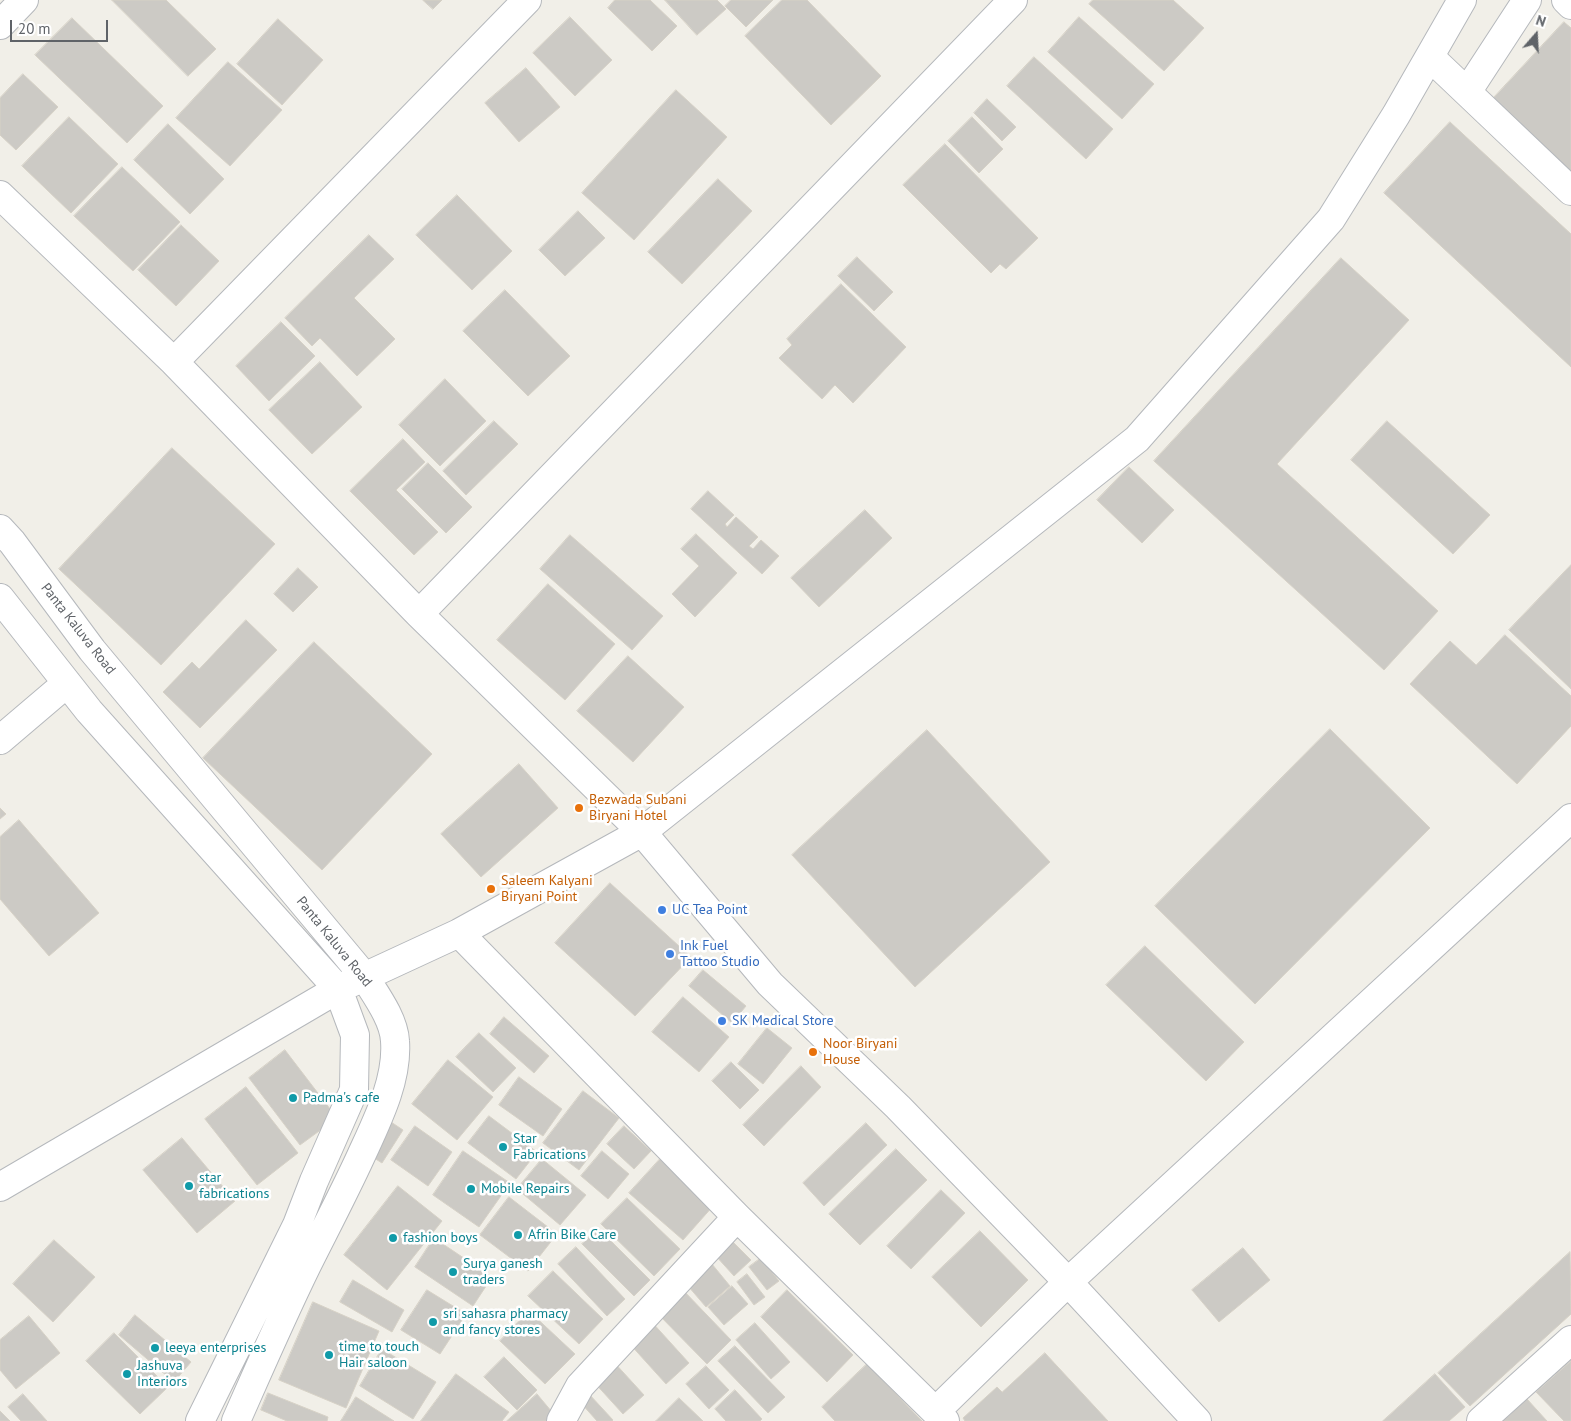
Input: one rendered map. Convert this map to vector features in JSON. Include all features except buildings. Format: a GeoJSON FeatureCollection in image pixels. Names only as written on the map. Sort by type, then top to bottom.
{"type":"FeatureCollection","features":[{"type":"Feature","properties":{"kind":"street"},"geometry":{"type":"LineString","coordinates":[[0,25],[24,0]]}},
{"type":"Feature","properties":{"kind":"street"},"geometry":{"type":"LineString","coordinates":[[174,362],[527,0]]}},
{"type":"Feature","properties":{"kind":"street"},"geometry":{"type":"LineString","coordinates":[[419,614],[1013,0]]}},
{"type":"Feature","properties":{"kind":"street"},"geometry":{"type":"LineString","coordinates":[[0,1188],[338,989],[459,933],[642,832],[1137,439],[1330,219],[1396,115],[1462,0]]}},
{"type":"Feature","properties":{"kind":"street"},"geometry":{"type":"LineString","coordinates":[[1467,92],[1527,0]]}},
{"type":"Feature","properties":{"kind":"street"},"geometry":{"type":"LineString","coordinates":[[1566,0],[1571,4]]}},
{"type":"Feature","properties":{"kind":"street"},"geometry":{"type":"LineString","coordinates":[[1430,57],[1571,191]]}},
{"type":"Feature","properties":{"kind":"street"},"geometry":{"type":"LineString","coordinates":[[0,195],[174,362],[419,614],[642,832],[770,984],[898,1107],[1068,1282],[1197,1421]]}},
{"type":"Feature","properties":{"kind":"street","name":"Panta Kaluva Road"},"geometry":{"type":"LineString","coordinates":[[0,529],[12,542],[92,650],[364,976],[386,1012],[395,1039],[395,1057],[379,1115],[236,1421]]}},
{"type":"Feature","properties":{"kind":"street","name":"Panta Kaluva Road"},"geometry":{"type":"LineString","coordinates":[[0,598],[89,711],[338,989],[355,1034],[354,1090],[297,1224],[200,1421]]}},
{"type":"Feature","properties":{"kind":"street"},"geometry":{"type":"LineString","coordinates":[[0,740],[67,683]]}},
{"type":"Feature","properties":{"kind":"street"},"geometry":{"type":"LineString","coordinates":[[459,933],[738,1217],[941,1416],[1068,1282],[1571,818]]}},
{"type":"Feature","properties":{"kind":"street"},"geometry":{"type":"LineString","coordinates":[[560,1421],[580,1386],[738,1217]]}},
{"type":"Feature","properties":{"kind":"street"},"geometry":{"type":"LineString","coordinates":[[1481,1421],[1571,1340]]}},
{"type":"Feature","properties":{"kind":"place","name":"Bezwada Subani Biryani Hotel"},"geometry":{"type":"Point","coordinates":[579,808]}},
{"type":"Feature","properties":{"kind":"place","name":"Saleem Kalyani Biryani Point"},"geometry":{"type":"Point","coordinates":[491,889]}},
{"type":"Feature","properties":{"kind":"place","name":"UC Tea Point"},"geometry":{"type":"Point","coordinates":[662,910]}},
{"type":"Feature","properties":{"kind":"place","name":"Ink Fuel Tattoo Studio"},"geometry":{"type":"Point","coordinates":[670,954]}},
{"type":"Feature","properties":{"kind":"place","name":"SK Medical Store"},"geometry":{"type":"Point","coordinates":[722,1021]}},
{"type":"Feature","properties":{"kind":"place","name":"Noor Biryani House"},"geometry":{"type":"Point","coordinates":[813,1052]}},
{"type":"Feature","properties":{"kind":"place","name":"Padma's cafe"},"geometry":{"type":"Point","coordinates":[293,1098]}},
{"type":"Feature","properties":{"kind":"place","name":"Star Fabrications"},"geometry":{"type":"Point","coordinates":[503,1147]}},
{"type":"Feature","properties":{"kind":"place","name":"star fabrications"},"geometry":{"type":"Point","coordinates":[189,1186]}},
{"type":"Feature","properties":{"kind":"place","name":"Mobile Repairs"},"geometry":{"type":"Point","coordinates":[471,1189]}},
{"type":"Feature","properties":{"kind":"place","name":"Afrin Bike Care"},"geometry":{"type":"Point","coordinates":[518,1235]}},
{"type":"Feature","properties":{"kind":"place","name":"fashion boys"},"geometry":{"type":"Point","coordinates":[393,1238]}},
{"type":"Feature","properties":{"kind":"place","name":"Surya ganesh traders"},"geometry":{"type":"Point","coordinates":[453,1272]}},
{"type":"Feature","properties":{"kind":"place","name":"sri sahasra pharmacy and fancy stores"},"geometry":{"type":"Point","coordinates":[433,1322]}},
{"type":"Feature","properties":{"kind":"place","name":"leeya enterprises"},"geometry":{"type":"Point","coordinates":[155,1348]}},
{"type":"Feature","properties":{"kind":"place","name":"time to touch Hair saloon"},"geometry":{"type":"Point","coordinates":[329,1355]}},
{"type":"Feature","properties":{"kind":"place","name":"Jashuva Interiors"},"geometry":{"type":"Point","coordinates":[127,1374]}}]}
